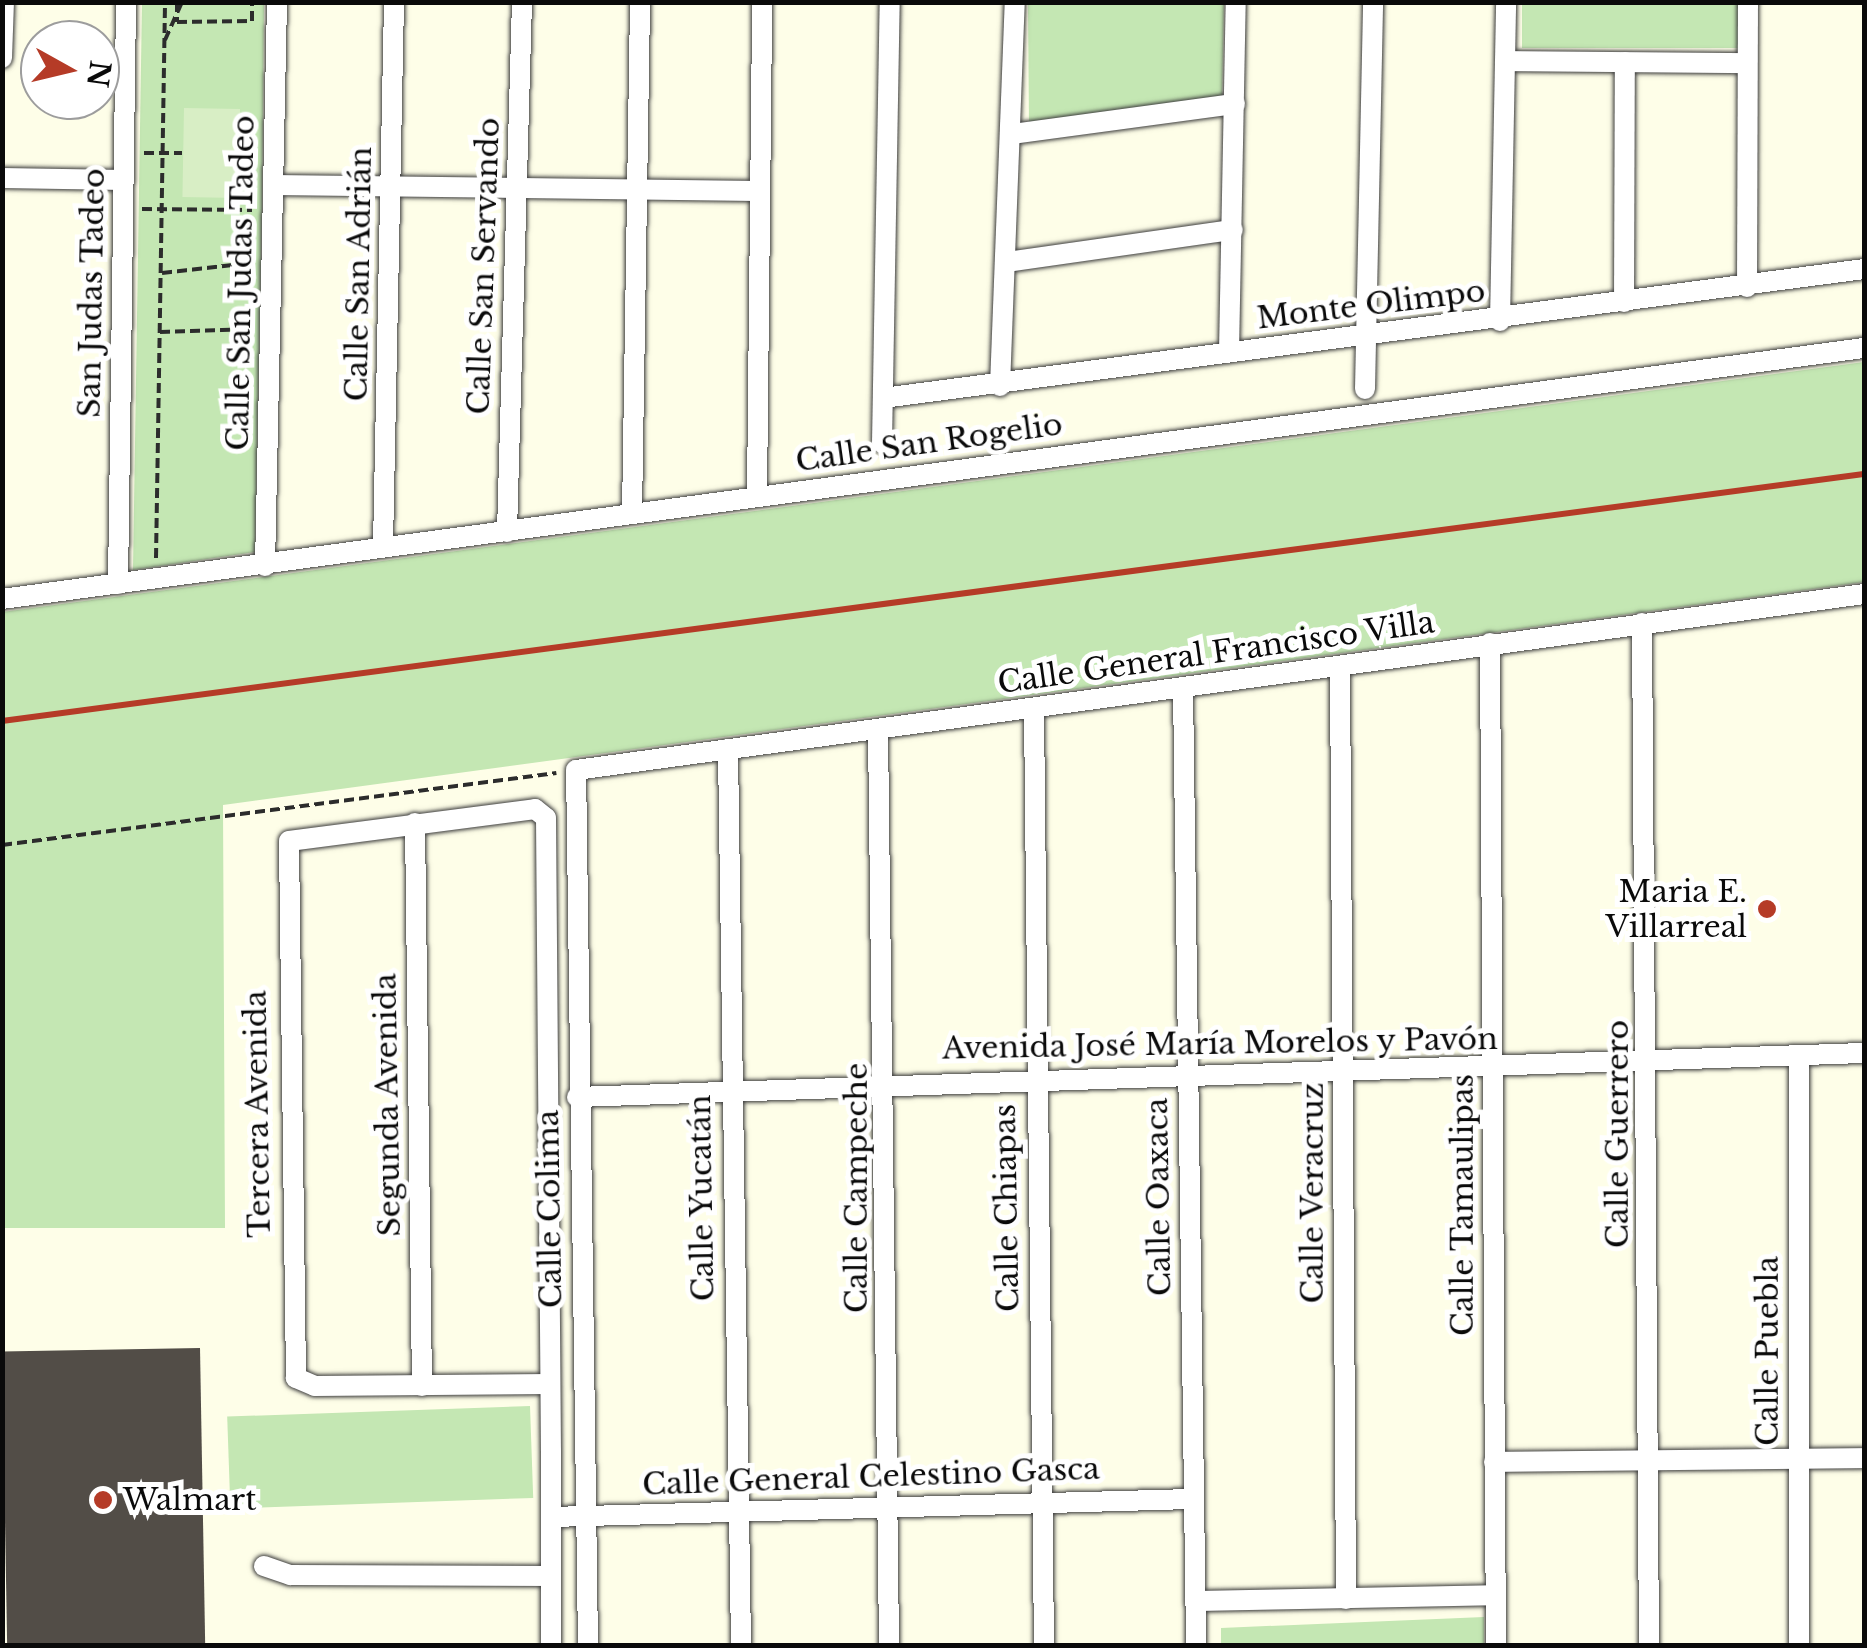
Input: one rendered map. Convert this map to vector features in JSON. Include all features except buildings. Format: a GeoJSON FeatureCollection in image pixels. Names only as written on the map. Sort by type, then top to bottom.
{"type":"FeatureCollection","features":[{"type":"Feature","properties":{"kind":"street"},"geometry":{"type":"LineString","coordinates":[[2,58],[4,2]]}},
{"type":"Feature","properties":{"kind":"street","name":"San Judas Tadeo"},"geometry":{"type":"LineString","coordinates":[[118,584],[126,2]]}},
{"type":"Feature","properties":{"kind":"street","name":"Calle San Judas Tadeo"},"geometry":{"type":"LineString","coordinates":[[266,566],[276,2]]}},
{"type":"Feature","properties":{"kind":"street","name":"Calle San Adrián"},"geometry":{"type":"LineString","coordinates":[[383,546],[394,2]]}},
{"type":"Feature","properties":{"kind":"street","name":"Calle San Servando"},"geometry":{"type":"LineString","coordinates":[[507,532],[522,2]]}},
{"type":"Feature","properties":{"kind":"street"},"geometry":{"type":"LineString","coordinates":[[632,514],[640,2]]}},
{"type":"Feature","properties":{"kind":"street"},"geometry":{"type":"LineString","coordinates":[[757,496],[756,192],[762,2]]}},
{"type":"Feature","properties":{"kind":"street"},"geometry":{"type":"LineString","coordinates":[[882,443],[890,2]]}},
{"type":"Feature","properties":{"kind":"street"},"geometry":{"type":"LineString","coordinates":[[1000,386],[1015,2]]}},
{"type":"Feature","properties":{"kind":"street"},"geometry":{"type":"LineString","coordinates":[[1229,352],[1236,2]]}},
{"type":"Feature","properties":{"kind":"street"},"geometry":{"type":"LineString","coordinates":[[1365,390],[1373,2]]}},
{"type":"Feature","properties":{"kind":"street"},"geometry":{"type":"LineString","coordinates":[[1500,321],[1506,2]]}},
{"type":"Feature","properties":{"kind":"street"},"geometry":{"type":"LineString","coordinates":[[1746,287],[1748,2]]}},
{"type":"Feature","properties":{"kind":"street"},"geometry":{"type":"LineString","coordinates":[[1506,61],[1747,62]]}},
{"type":"Feature","properties":{"kind":"street"},"geometry":{"type":"LineString","coordinates":[[1624,302],[1625,62]]}},
{"type":"Feature","properties":{"kind":"street"},"geometry":{"type":"LineString","coordinates":[[1012,134],[1234,104]]}},
{"type":"Feature","properties":{"kind":"street"},"geometry":{"type":"LineString","coordinates":[[2,178],[124,180]]}},
{"type":"Feature","properties":{"kind":"street"},"geometry":{"type":"LineString","coordinates":[[273,185],[756,192]]}},
{"type":"Feature","properties":{"kind":"street"},"geometry":{"type":"LineString","coordinates":[[1007,262],[1233,230]]}},
{"type":"Feature","properties":{"kind":"street","name":"Monte Olimpo"},"geometry":{"type":"LineString","coordinates":[[883,398],[1500,321],[1864,269]]}},
{"type":"Feature","properties":{"kind":"street","name":"Calle San Rogelio"},"geometry":{"type":"LineString","coordinates":[[2,599],[1864,348]]}},
{"type":"Feature","properties":{"kind":"street","name":"Calle General Francisco Villa"},"geometry":{"type":"LineString","coordinates":[[576,770],[1864,594]]}},
{"type":"Feature","properties":{"kind":"street","name":"Calle Guerrero"},"geometry":{"type":"LineString","coordinates":[[1642,623],[1649,1062],[1649,1646]]}},
{"type":"Feature","properties":{"kind":"street","name":"Calle Tamaulipas"},"geometry":{"type":"LineString","coordinates":[[1490,643],[1496,1646]]}},
{"type":"Feature","properties":{"kind":"street","name":"Calle Veracruz"},"geometry":{"type":"LineString","coordinates":[[1340,666],[1346,1599]]}},
{"type":"Feature","properties":{"kind":"street","name":"Calle Oaxaca"},"geometry":{"type":"LineString","coordinates":[[1183,687],[1196,1646]]}},
{"type":"Feature","properties":{"kind":"street","name":"Calle Chiapas"},"geometry":{"type":"LineString","coordinates":[[1034,709],[1044,1646]]}},
{"type":"Feature","properties":{"kind":"street","name":"Calle Campeche"},"geometry":{"type":"LineString","coordinates":[[878,730],[888,1082],[889,1646]]}},
{"type":"Feature","properties":{"kind":"street","name":"Calle Yucatán"},"geometry":{"type":"LineString","coordinates":[[728,749],[729,1090],[741,1646]]}},
{"type":"Feature","properties":{"kind":"street","name":"Calle Colima"},"geometry":{"type":"LineString","coordinates":[[576,770],[577,1097],[588,1646]]}},
{"type":"Feature","properties":{"kind":"street"},"geometry":{"type":"LineString","coordinates":[[414,824],[535,808],[546,828],[551,1646]]}},
{"type":"Feature","properties":{"kind":"street","name":"Tercera Avenida"},"geometry":{"type":"LineString","coordinates":[[414,824],[289,841],[293,1357],[302,1384],[422,1386]]}},
{"type":"Feature","properties":{"kind":"street","name":"Segunda Avenida"},"geometry":{"type":"LineString","coordinates":[[414,824],[422,1386]]}},
{"type":"Feature","properties":{"kind":"street","name":"Avenida José María Morelos y Pavón"},"geometry":{"type":"LineString","coordinates":[[577,1097],[888,1082],[1492,1068],[1864,1053]]}},
{"type":"Feature","properties":{"kind":"street","name":"Calle Puebla"},"geometry":{"type":"LineString","coordinates":[[1799,1056],[1799,1646]]}},
{"type":"Feature","properties":{"kind":"street"},"geometry":{"type":"LineString","coordinates":[[422,1386],[550,1384]]}},
{"type":"Feature","properties":{"kind":"street"},"geometry":{"type":"LineString","coordinates":[[1494,1462],[1864,1458]]}},
{"type":"Feature","properties":{"kind":"street","name":"Calle General Celestino Gasca"},"geometry":{"type":"LineString","coordinates":[[551,1517],[739,1508],[1193,1499]]}},
{"type":"Feature","properties":{"kind":"street"},"geometry":{"type":"LineString","coordinates":[[264,1566],[290,1575],[551,1576]]}},
{"type":"Feature","properties":{"kind":"street"},"geometry":{"type":"LineString","coordinates":[[1196,1601],[1495,1595]]}},
{"type":"Feature","properties":{"kind":"path"},"geometry":{"type":"LineString","coordinates":[[156,566],[165,2]]}},
{"type":"Feature","properties":{"kind":"path"},"geometry":{"type":"LineString","coordinates":[[165,40],[177,22],[180,2]]}},
{"type":"Feature","properties":{"kind":"path"},"geometry":{"type":"LineString","coordinates":[[177,22],[252,21],[249,2]]}},
{"type":"Feature","properties":{"kind":"path"},"geometry":{"type":"LineString","coordinates":[[139,154],[182,152]]}},
{"type":"Feature","properties":{"kind":"path"},"geometry":{"type":"LineString","coordinates":[[238,153],[262,160]]}},
{"type":"Feature","properties":{"kind":"path"},"geometry":{"type":"LineString","coordinates":[[138,209],[262,210]]}},
{"type":"Feature","properties":{"kind":"path"},"geometry":{"type":"LineString","coordinates":[[160,272],[260,264]]}},
{"type":"Feature","properties":{"kind":"path"},"geometry":{"type":"LineString","coordinates":[[160,332],[258,329]]}},
{"type":"Feature","properties":{"kind":"path"},"geometry":{"type":"LineString","coordinates":[[2,845],[576,770]]}},
{"type":"Feature","properties":{"kind":"green space"},"geometry":{"type":"Polygon","coordinates":[[[142,3],[264,3],[262,210],[255,552],[133,570],[142,3]]]}},
{"type":"Feature","properties":{"kind":"green space"},"geometry":{"type":"Polygon","coordinates":[[[1028,3],[1224,3],[1222,97],[1029,128],[1028,3]]]}},
{"type":"Feature","properties":{"kind":"green space"},"geometry":{"type":"Polygon","coordinates":[[[1522,3],[1740,3],[1740,48],[1522,48],[1522,3]]]}},
{"type":"Feature","properties":{"kind":"green space"},"geometry":{"type":"Polygon","coordinates":[[[184,108],[240,109],[238,198],[182,197],[184,108]]]}},
{"type":"Feature","properties":{"kind":"green space"},"geometry":{"type":"Polygon","coordinates":[[[1864,362],[1864,582],[223,805],[225,1228],[3,1228],[2,612],[1864,362]]]}},
{"type":"Feature","properties":{"kind":"green space"},"geometry":{"type":"Polygon","coordinates":[[[530,1406],[533,1498],[230,1509],[227,1417],[530,1406]]]}},
{"type":"Feature","properties":{"kind":"green space"},"geometry":{"type":"Polygon","coordinates":[[[1484,1617],[1484,1645],[1221,1645],[1221,1628],[1484,1617]]]}},
{"type":"Feature","properties":{"kind":"railway"},"geometry":{"type":"LineString","coordinates":[[2,721],[1864,474]]}},
{"type":"Feature","properties":{"kind":"place","name":"Maria E. Villarreal"},"geometry":{"type":"Point","coordinates":[1767,909]}},
{"type":"Feature","properties":{"kind":"place","name":"Walmart"},"geometry":{"type":"Point","coordinates":[103,1500]}}]}
